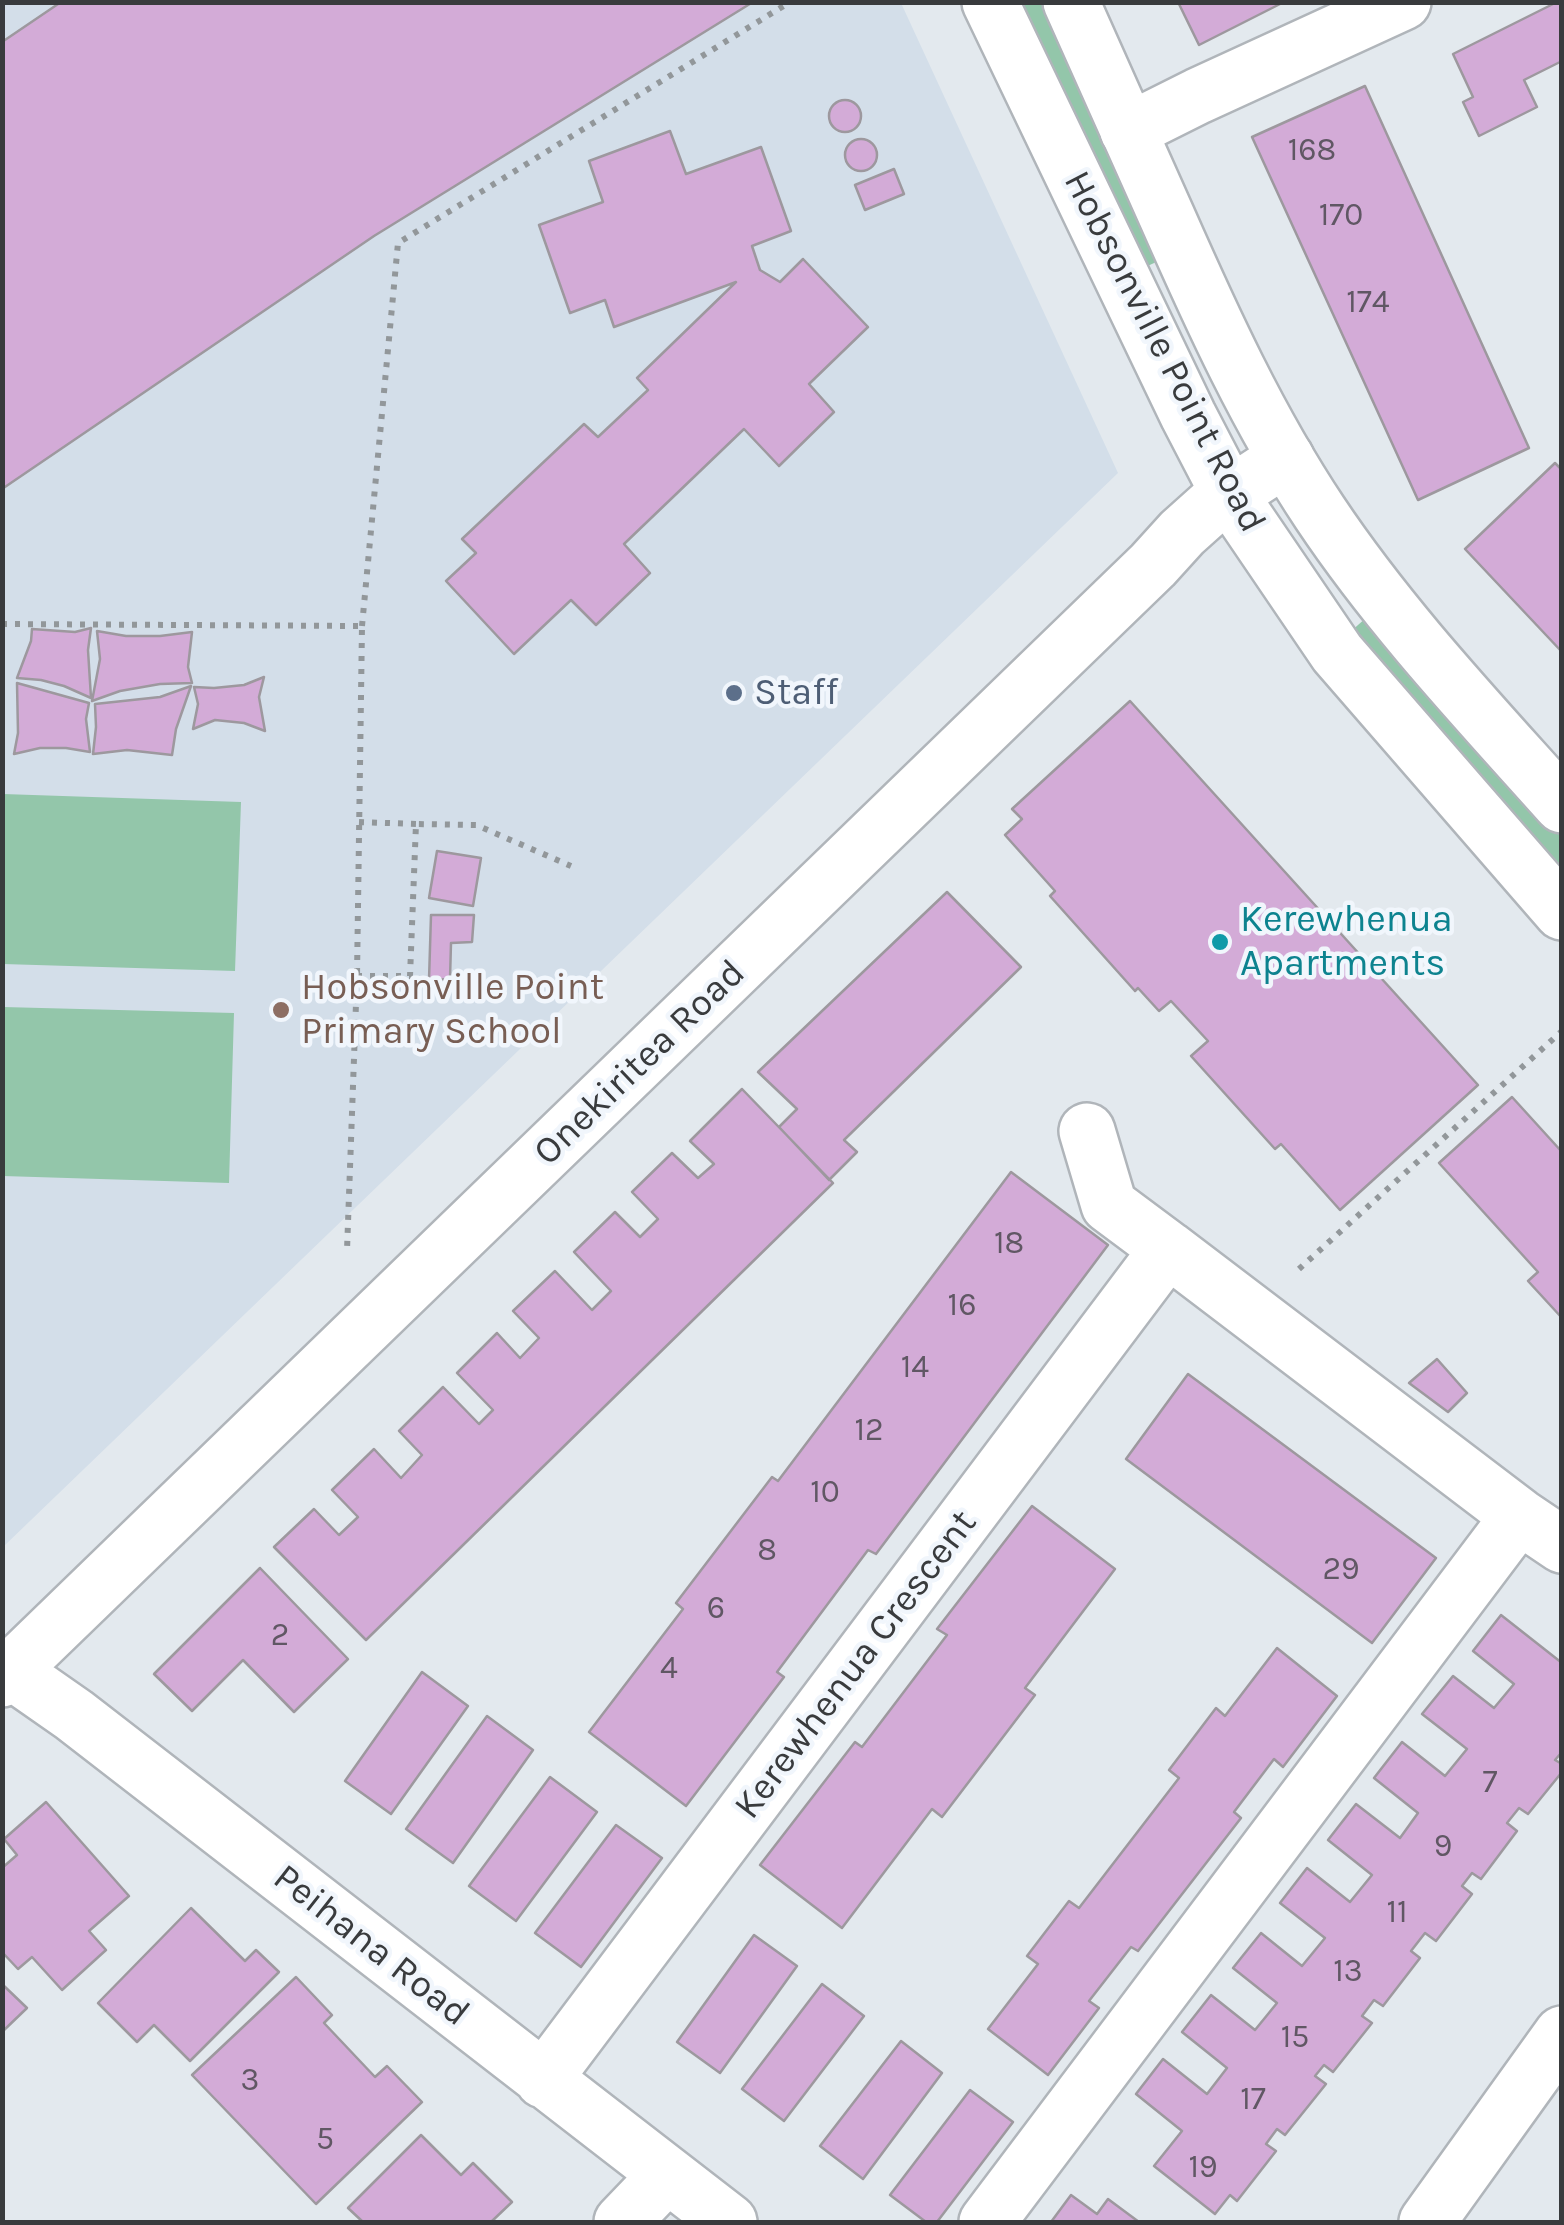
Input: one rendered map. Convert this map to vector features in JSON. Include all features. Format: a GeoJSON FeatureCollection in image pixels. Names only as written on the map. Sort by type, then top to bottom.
{"type":"FeatureCollection","features":[{"type":"Feature","properties":{"kind":"street","name":"Hobsonville Point Road"},"geometry":{"type":"LineString","coordinates":[[990,2],[1229,494],[1337,652],[1562,912]]}},
{"type":"Feature","properties":{"kind":"street","name":"Hobsonville Point Road"},"geometry":{"type":"LineString","coordinates":[[1071,2],[1245,388],[1320,514],[1415,640],[1562,805]]}},
{"type":"Feature","properties":{"kind":"street"},"geometry":{"type":"LineString","coordinates":[[1128,131],[1403,2]]}},
{"type":"Feature","properties":{"kind":"street","name":"Onekiritea Road"},"geometry":{"type":"LineString","coordinates":[[6,1675],[684,1021],[1182,533],[1229,494],[1286,458]]}},
{"type":"Feature","properties":{"kind":"street"},"geometry":{"type":"LineString","coordinates":[[987,2222],[1540,1530],[1109,1205],[1087,1131]]}},
{"type":"Feature","properties":{"kind":"street","name":"Kerewhenua Crescent"},"geometry":{"type":"LineString","coordinates":[[543,2080],[1168,1250]]}},
{"type":"Feature","properties":{"kind":"street","name":"Peihana Road"},"geometry":{"type":"LineString","coordinates":[[6,1675],[89,1728],[730,2222]]}},
{"type":"Feature","properties":{"kind":"street"},"geometry":{"type":"LineString","coordinates":[[1426,2222],[1562,2034]]}},
{"type":"Feature","properties":{"kind":"street"},"geometry":{"type":"LineString","coordinates":[[622,2222],[668,2175]]}},
{"type":"Feature","properties":{"kind":"path"},"geometry":{"type":"LineString","coordinates":[[346,1253],[357,976],[362,626],[398,242],[790,2]]}},
{"type":"Feature","properties":{"kind":"path"},"geometry":{"type":"LineString","coordinates":[[2,624],[362,626]]}},
{"type":"Feature","properties":{"kind":"path"},"geometry":{"type":"LineString","coordinates":[[359,822],[476,824],[571,866]]}},
{"type":"Feature","properties":{"kind":"path"},"geometry":{"type":"LineString","coordinates":[[357,976],[410,976],[416,824]]}},
{"type":"Feature","properties":{"kind":"path"},"geometry":{"type":"LineString","coordinates":[[1275,1330],[1284,1282],[1562,1031]]}},
{"type":"Feature","properties":{"kind":"shaded area","name":"Hobsonville Point Primary School"},"geometry":{"type":"Polygon","coordinates":[[[3,3],[901,3],[1118,473],[3,1547],[3,3]]]}},
{"type":"Feature","properties":{"kind":"green space"},"geometry":{"type":"Polygon","coordinates":[[[1021,3],[1050,3],[1165,258],[1141,269],[1021,3]]]}},
{"type":"Feature","properties":{"kind":"green space"},"geometry":{"type":"Polygon","coordinates":[[[1367,617],[1561,832],[1561,869],[1349,633],[1367,617]]]}},
{"type":"Feature","properties":{"kind":"green space"},"geometry":{"type":"Polygon","coordinates":[[[3,794],[241,802],[235,971],[3,964],[3,794]]]}},
{"type":"Feature","properties":{"kind":"green space"},"geometry":{"type":"Polygon","coordinates":[[[3,1007],[234,1013],[229,1183],[3,1176],[3,1007]]]}},
{"type":"Feature","properties":{"kind":"building"},"geometry":{"type":"Polygon","coordinates":[[[61,2],[753,2],[374,236],[2,489],[2,42],[61,2]]]}},
{"type":"Feature","properties":{"kind":"building"},"geometry":{"type":"Polygon","coordinates":[[[1178,2],[1284,2],[1199,45],[1178,2]]]}},
{"type":"Feature","properties":{"kind":"building"},"geometry":{"type":"Polygon","coordinates":[[[1562,2],[1562,61],[1524,80],[1537,107],[1479,136],[1463,102],[1473,97],[1453,54],[1562,2]]]}},
{"type":"Feature","properties":{"kind":"building"},"geometry":{"type":"Polygon","coordinates":[[[1365,86],[1529,448],[1418,500],[1252,137],[1365,86]]]}},
{"type":"Feature","properties":{"kind":"building"},"geometry":{"type":"Polygon","coordinates":[[[845,100],[856,105],[861,116],[856,127],[845,132],[834,127],[829,116],[834,105],[845,100]]]}},
{"type":"Feature","properties":{"kind":"building"},"geometry":{"type":"Polygon","coordinates":[[[670,131],[686,174],[761,147],[791,231],[752,246],[760,270],[780,282],[803,259],[868,327],[809,384],[834,412],[779,466],[744,429],[624,544],[650,573],[596,625],[571,600],[514,654],[446,581],[476,553],[462,539],[584,424],[598,437],[648,390],[637,378],[736,282],[614,327],[605,300],[570,313],[539,225],[603,202],[589,161],[670,131]]]}},
{"type":"Feature","properties":{"kind":"building"},"geometry":{"type":"Polygon","coordinates":[[[861,139],[872,144],[877,155],[872,166],[861,171],[850,166],[845,155],[850,144],[861,139]]]}},
{"type":"Feature","properties":{"kind":"building"},"geometry":{"type":"Polygon","coordinates":[[[894,169],[904,194],[865,210],[855,185],[894,169]]]}},
{"type":"Feature","properties":{"kind":"building"},"geometry":{"type":"Polygon","coordinates":[[[1555,463],[1562,470],[1562,652],[1465,549],[1555,463]]]}},
{"type":"Feature","properties":{"kind":"building"},"geometry":{"type":"Polygon","coordinates":[[[91,628],[91,698],[64,686],[17,678],[32,629],[75,632],[91,628]]]}},
{"type":"Feature","properties":{"kind":"building"},"geometry":{"type":"Polygon","coordinates":[[[97,631],[126,636],[192,632],[188,667],[192,683],[120,691],[92,701],[100,659],[97,631]]]}},
{"type":"Feature","properties":{"kind":"building"},"geometry":{"type":"Polygon","coordinates":[[[264,677],[259,697],[265,731],[244,723],[215,720],[193,729],[198,704],[194,687],[244,685],[264,677]]]}},
{"type":"Feature","properties":{"kind":"building"},"geometry":{"type":"Polygon","coordinates":[[[17,683],[89,703],[86,719],[90,752],[40,748],[14,754],[18,733],[17,683]]]}},
{"type":"Feature","properties":{"kind":"building"},"geometry":{"type":"Polygon","coordinates":[[[191,686],[176,729],[172,755],[127,750],[93,754],[95,704],[160,697],[191,686]]]}},
{"type":"Feature","properties":{"kind":"building","name":"Kerewhenua Apartments"},"geometry":{"type":"Polygon","coordinates":[[[1130,701],[1478,1085],[1340,1210],[1281,1144],[1275,1149],[1191,1056],[1208,1041],[1171,1001],[1159,1011],[1138,988],[1135,991],[1050,896],[1055,891],[1005,835],[1022,819],[1012,809],[1130,701]]]}},
{"type":"Feature","properties":{"kind":"building"},"geometry":{"type":"Polygon","coordinates":[[[437,851],[481,858],[473,906],[429,898],[437,851]]]}},
{"type":"Feature","properties":{"kind":"building"},"geometry":{"type":"Polygon","coordinates":[[[947,892],[1021,967],[844,1140],[857,1152],[829,1180],[779,1127],[797,1109],[758,1072],[947,892]]]}},
{"type":"Feature","properties":{"kind":"building"},"geometry":{"type":"Polygon","coordinates":[[[431,915],[474,915],[472,942],[451,943],[450,979],[429,980],[431,915]]]}},
{"type":"Feature","properties":{"kind":"building"},"geometry":{"type":"Polygon","coordinates":[[[742,1089],[833,1183],[366,1640],[274,1547],[314,1509],[339,1535],[358,1517],[332,1490],[374,1449],[401,1478],[422,1455],[399,1431],[443,1387],[479,1424],[493,1410],[457,1373],[497,1333],[520,1358],[539,1338],[513,1311],[555,1271],[592,1310],[611,1291],[574,1252],[615,1212],[640,1237],[658,1219],[632,1192],[672,1153],[698,1178],[714,1164],[690,1141],[742,1089]]]}},
{"type":"Feature","properties":{"kind":"building"},"geometry":{"type":"Polygon","coordinates":[[[1512,1097],[1562,1152],[1562,1318],[1528,1281],[1538,1272],[1439,1163],[1512,1097]]]}},
{"type":"Feature","properties":{"kind":"building"},"geometry":{"type":"Polygon","coordinates":[[[1011,1172],[1108,1245],[876,1554],[868,1550],[777,1672],[784,1677],[686,1806],[589,1732],[683,1609],[676,1603],[772,1477],[778,1481],[1011,1172]]]}},
{"type":"Feature","properties":{"kind":"building"},"geometry":{"type":"Polygon","coordinates":[[[1437,1359],[1467,1393],[1448,1412],[1409,1383],[1437,1359]]]}},
{"type":"Feature","properties":{"kind":"building"},"geometry":{"type":"Polygon","coordinates":[[[1188,1374],[1436,1558],[1372,1643],[1126,1459],[1188,1374]]]}},
{"type":"Feature","properties":{"kind":"building"},"geometry":{"type":"Polygon","coordinates":[[[1032,1506],[1115,1569],[1025,1688],[1035,1695],[942,1817],[932,1809],[842,1928],[760,1865],[855,1742],[862,1747],[947,1635],[937,1629],[1032,1506]]]}},
{"type":"Feature","properties":{"kind":"building"},"geometry":{"type":"Polygon","coordinates":[[[260,1568],[348,1659],[294,1712],[243,1660],[192,1711],[154,1674],[260,1568]]]}},
{"type":"Feature","properties":{"kind":"building"},"geometry":{"type":"Polygon","coordinates":[[[1501,1615],[1562,1663],[1562,1752],[1555,1760],[1562,1764],[1562,1772],[1528,1814],[1519,1808],[1507,1823],[1517,1831],[1481,1879],[1472,1873],[1462,1886],[1472,1894],[1436,1941],[1425,1933],[1411,1951],[1420,1958],[1383,2006],[1374,2000],[1362,2016],[1372,2023],[1333,2072],[1324,2065],[1315,2076],[1326,2084],[1285,2135],[1277,2129],[1266,2144],[1276,2151],[1237,2201],[1230,2195],[1215,2214],[1154,2166],[1182,2131],[1136,2094],[1163,2059],[1207,2094],[1227,2068],[1182,2032],[1211,1995],[1255,2030],[1277,2003],[1233,1968],[1261,1933],[1302,1966],[1325,1938],[1280,1903],[1307,1868],[1350,1902],[1372,1875],[1328,1840],[1356,1804],[1400,1838],[1418,1813],[1374,1778],[1402,1742],[1445,1776],[1467,1749],[1422,1714],[1453,1676],[1494,1708],[1514,1684],[1473,1651],[1501,1615]]]}},
{"type":"Feature","properties":{"kind":"building"},"geometry":{"type":"Polygon","coordinates":[[[1277,1648],[1337,1696],[1283,1767],[1274,1759],[1234,1812],[1241,1818],[1138,1951],[1131,1947],[1089,2001],[1099,2008],[1048,2075],[988,2029],[1038,1964],[1027,1956],[1069,1901],[1079,1908],[1179,1778],[1169,1770],[1216,1708],[1225,1716],[1277,1648]]]}},
{"type":"Feature","properties":{"kind":"building"},"geometry":{"type":"Polygon","coordinates":[[[422,1672],[468,1706],[391,1814],[345,1781],[422,1672]]]}},
{"type":"Feature","properties":{"kind":"building"},"geometry":{"type":"Polygon","coordinates":[[[487,1716],[533,1750],[453,1863],[406,1829],[487,1716]]]}},
{"type":"Feature","properties":{"kind":"building"},"geometry":{"type":"Polygon","coordinates":[[[550,1777],[597,1812],[516,1921],[469,1886],[550,1777]]]}},
{"type":"Feature","properties":{"kind":"building"},"geometry":{"type":"Polygon","coordinates":[[[46,1802],[129,1896],[89,1931],[106,1950],[62,1990],[32,1957],[18,1969],[2,1952],[2,1868],[17,1855],[4,1839],[46,1802]]]}},
{"type":"Feature","properties":{"kind":"building"},"geometry":{"type":"Polygon","coordinates":[[[616,1825],[662,1858],[581,1967],[535,1933],[616,1825]]]}},
{"type":"Feature","properties":{"kind":"building"},"geometry":{"type":"Polygon","coordinates":[[[191,1908],[245,1961],[256,1950],[279,1972],[190,2061],[154,2025],[137,2042],[98,2003],[191,1908]]]}},
{"type":"Feature","properties":{"kind":"building"},"geometry":{"type":"Polygon","coordinates":[[[754,1935],[797,1966],[720,2073],[677,2042],[754,1935]]]}},
{"type":"Feature","properties":{"kind":"building"},"geometry":{"type":"Polygon","coordinates":[[[296,1977],[332,2015],[324,2023],[375,2077],[387,2066],[422,2102],[316,2204],[192,2075],[296,1977]]]}},
{"type":"Feature","properties":{"kind":"building"},"geometry":{"type":"Polygon","coordinates":[[[2,1984],[27,2008],[2,2032],[2,1984]]]}},
{"type":"Feature","properties":{"kind":"building"},"geometry":{"type":"Polygon","coordinates":[[[822,1984],[864,2016],[784,2121],[742,2089],[822,1984]]]}},
{"type":"Feature","properties":{"kind":"building"},"geometry":{"type":"Polygon","coordinates":[[[901,2041],[942,2073],[863,2179],[820,2146],[901,2041]]]}},
{"type":"Feature","properties":{"kind":"building"},"geometry":{"type":"Polygon","coordinates":[[[970,2090],[1013,2122],[937,2222],[926,2222],[890,2195],[970,2090]]]}},
{"type":"Feature","properties":{"kind":"building"},"geometry":{"type":"Polygon","coordinates":[[[421,2135],[461,2175],[473,2163],[512,2202],[491,2222],[363,2222],[348,2208],[421,2135]]]}},
{"type":"Feature","properties":{"kind":"building"},"geometry":{"type":"Polygon","coordinates":[[[1071,2195],[1097,2214],[1108,2199],[1139,2222],[1051,2222],[1071,2195]]]}},
{"type":"Feature","properties":{"kind":"place","name":"Staff"},"geometry":{"type":"Point","coordinates":[734,693]}},
{"type":"Feature","properties":{"kind":"place","name":"Kerewhenua Apartments"},"geometry":{"type":"Point","coordinates":[1220,942]}},
{"type":"Feature","properties":{"kind":"place","name":"Hobsonville Point Primary School"},"geometry":{"type":"Point","coordinates":[281,1010]}}]}
